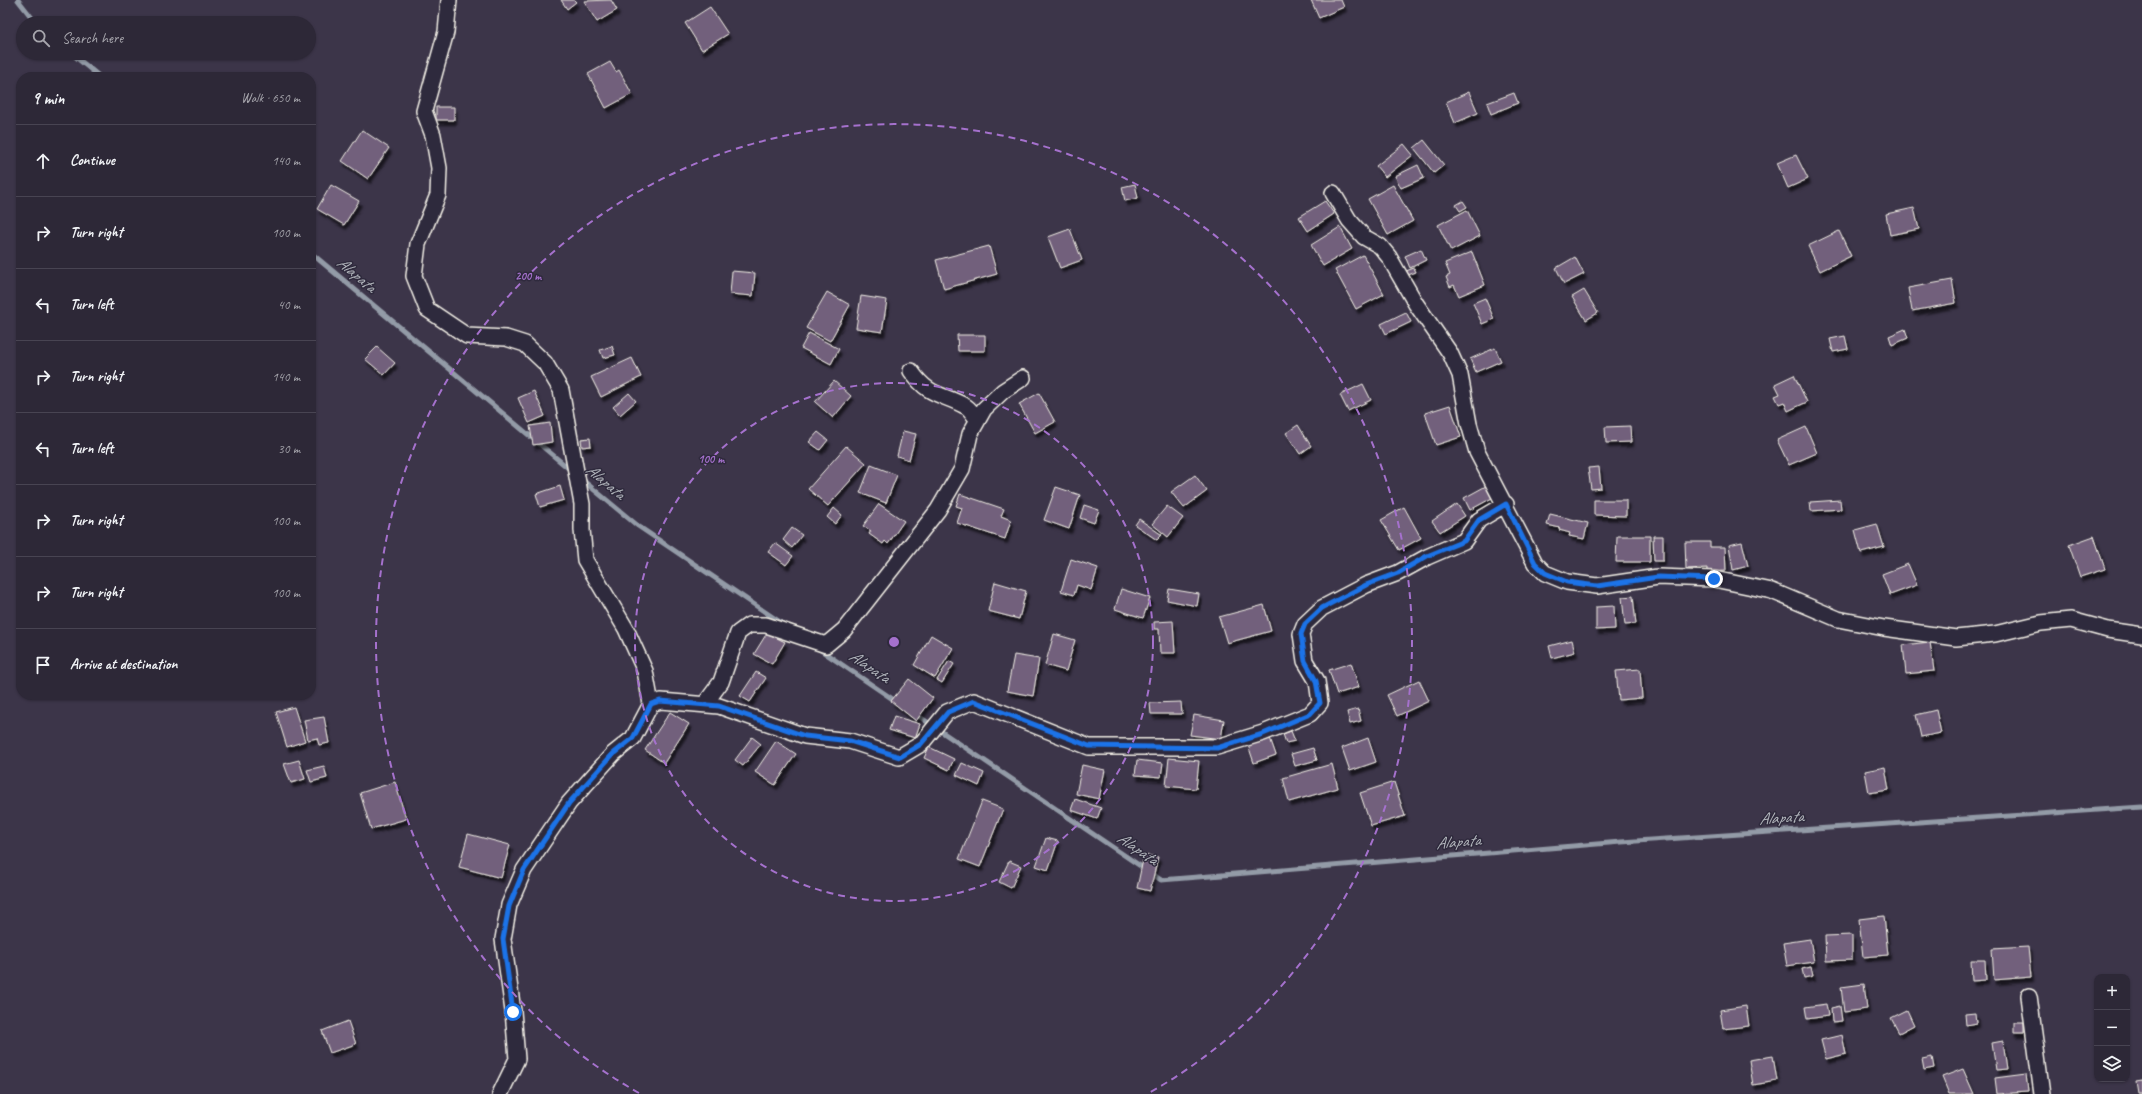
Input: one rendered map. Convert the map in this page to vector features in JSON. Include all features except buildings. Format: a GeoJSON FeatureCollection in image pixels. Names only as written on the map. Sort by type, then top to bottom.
{"type":"FeatureCollection","features":[{"type":"Feature","properties":{"kind":"street"},"geometry":{"type":"LineString","coordinates":[[449,0],[446,32],[424,111],[433,135],[439,168],[438,195],[418,244],[414,276],[427,308],[467,336],[506,338],[525,344],[545,363],[561,390],[582,504],[582,530],[586,560],[626,629],[645,671],[651,704],[633,738],[613,754],[569,803],[524,870],[509,906],[503,939],[513,1012],[517,1059],[500,1094]]}},
{"type":"Feature","properties":{"kind":"street"},"geometry":{"type":"LineString","coordinates":[[1333,193],[1349,220],[1364,237],[1380,246],[1389,258],[1416,304],[1450,353],[1460,375],[1469,424],[1477,452],[1506,504],[1535,563],[1545,573],[1567,582],[1597,586],[1658,577],[1714,579],[1772,591],[1838,619],[1884,628],[1956,638],[1995,634],[2041,623],[2071,620],[2108,630],[2142,635]]}},
{"type":"Feature","properties":{"kind":"street"},"geometry":{"type":"LineString","coordinates":[[911,371],[921,385],[946,399],[967,406],[978,420]]}},
{"type":"Feature","properties":{"kind":"street"},"geometry":{"type":"LineString","coordinates":[[704,705],[721,682],[738,633],[749,625],[766,626],[826,645],[844,630],[938,510],[962,469],[970,434],[984,409],[1003,391],[1023,378]]}},
{"type":"Feature","properties":{"kind":"street"},"geometry":{"type":"LineString","coordinates":[[651,704],[660,701],[719,706],[805,736],[850,741],[900,757],[921,744],[948,712],[974,701],[1089,746],[1217,748],[1263,734],[1310,714],[1320,703],[1316,681],[1305,661],[1301,634],[1305,624],[1322,608],[1366,585],[1398,573],[1427,556],[1464,541],[1479,520],[1506,504]]}},
{"type":"Feature","properties":{"kind":"street"},"geometry":{"type":"LineString","coordinates":[[2029,996],[2042,1094]]}},
{"type":"Feature","properties":{"kind":"waterway","name":"Alapata"},"geometry":{"type":"LineString","coordinates":[[18,0],[31,16]]}},
{"type":"Feature","properties":{"kind":"waterway","name":"Alapata"},"geometry":{"type":"LineString","coordinates":[[79,60],[94,72]]}},
{"type":"Feature","properties":{"kind":"waterway","name":"Alapata"},"geometry":{"type":"LineString","coordinates":[[316,257],[573,472]]}},
{"type":"Feature","properties":{"kind":"waterway","name":"Alapata"},"geometry":{"type":"LineString","coordinates":[[580,478],[638,526],[783,624]]}},
{"type":"Feature","properties":{"kind":"waterway","name":"Alapata"},"geometry":{"type":"LineString","coordinates":[[819,649],[897,702]]}},
{"type":"Feature","properties":{"kind":"waterway","name":"Alapata"},"geometry":{"type":"LineString","coordinates":[[914,713],[1161,880],[1621,842],[2142,807]]}},
{"type":"Feature","properties":{"kind":"route"},"geometry":{"type":"LineString","coordinates":[[513,1012],[503,939],[509,906],[524,870],[569,803],[613,754],[633,738],[642,725],[651,704],[660,701],[719,706],[805,736],[850,741],[900,757],[921,744],[948,712],[974,701],[1089,746],[1217,748],[1263,734],[1310,714],[1320,703],[1316,681],[1305,661],[1301,634],[1305,624],[1322,608],[1366,585],[1398,573],[1427,556],[1464,541],[1479,520],[1506,504],[1535,563],[1545,573],[1567,582],[1597,586],[1658,577],[1714,579]]}}]}
